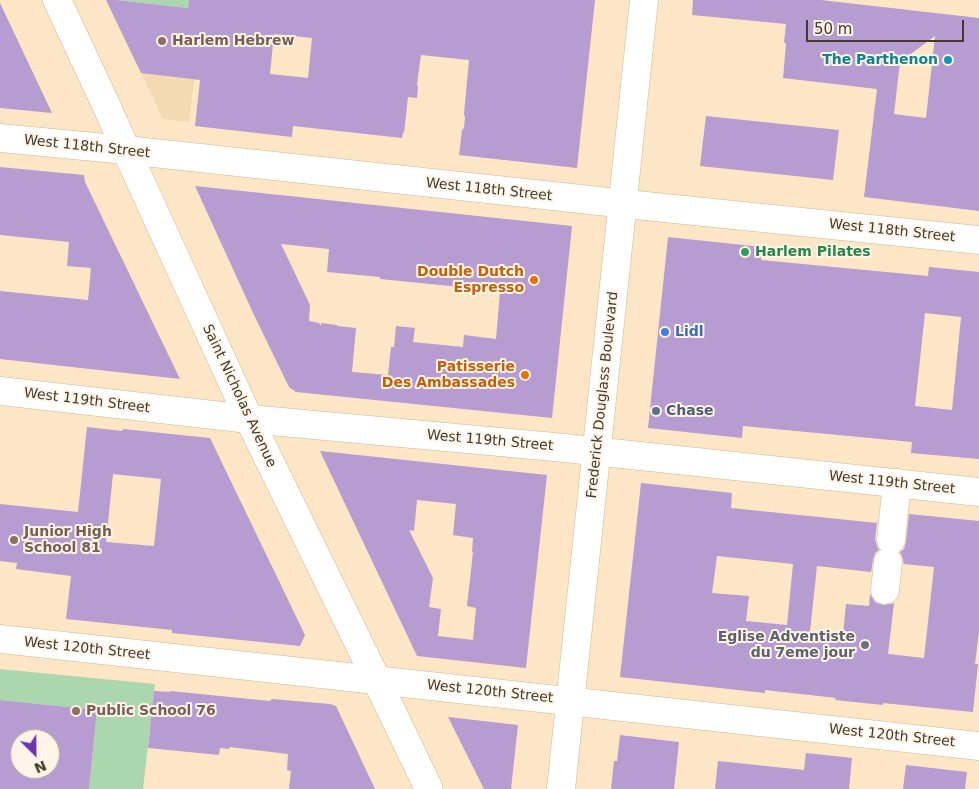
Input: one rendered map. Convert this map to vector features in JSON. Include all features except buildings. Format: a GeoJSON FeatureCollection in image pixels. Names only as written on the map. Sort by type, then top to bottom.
{"type":"FeatureCollection","features":[{"type":"Feature","properties":{"kind":"street","name":"Saint Nicholas Avenue"},"geometry":{"type":"LineString","coordinates":[[57,0],[249,419],[429,789]]}},
{"type":"Feature","properties":{"kind":"street","name":"Frederick Douglass Boulevard"},"geometry":{"type":"LineString","coordinates":[[561,789],[644,0]]}},
{"type":"Feature","properties":{"kind":"street","name":"West 118th Street"},"geometry":{"type":"LineString","coordinates":[[0,138],[979,240]]}},
{"type":"Feature","properties":{"kind":"street","name":"West 119th Street"},"geometry":{"type":"LineString","coordinates":[[0,391],[249,419],[597,451],[979,492]]}},
{"type":"Feature","properties":{"kind":"street"},"geometry":{"type":"LineString","coordinates":[[885,590],[897,483]]}},
{"type":"Feature","properties":{"kind":"street","name":"West 120th Street"},"geometry":{"type":"LineString","coordinates":[[0,640],[979,746]]}},
{"type":"Feature","properties":{"kind":"shaded area","name":"Harlem Hebrew"},"geometry":{"type":"Polygon","coordinates":[[[106,0],[203,8],[189,122],[163,119],[106,0]]]}},
{"type":"Feature","properties":{"kind":"green space"},"geometry":{"type":"Polygon","coordinates":[[[116,0],[189,0],[188,8],[116,0]]]}},
{"type":"Feature","properties":{"kind":"green space"},"geometry":{"type":"Polygon","coordinates":[[[0,669],[155,684],[143,789],[89,789],[97,710],[0,700],[0,669]]]}},
{"type":"Feature","properties":{"kind":"place","name":"Harlem Hebrew"},"geometry":{"type":"Point","coordinates":[162,41]}},
{"type":"Feature","properties":{"kind":"place","name":"The Parthenon"},"geometry":{"type":"Point","coordinates":[948,60]}},
{"type":"Feature","properties":{"kind":"place","name":"Harlem Pilates"},"geometry":{"type":"Point","coordinates":[745,252]}},
{"type":"Feature","properties":{"kind":"place","name":"Double Dutch Espresso"},"geometry":{"type":"Point","coordinates":[534,280]}},
{"type":"Feature","properties":{"kind":"place","name":"Lidl"},"geometry":{"type":"Point","coordinates":[665,332]}},
{"type":"Feature","properties":{"kind":"place","name":"Patisserie Des Ambassades"},"geometry":{"type":"Point","coordinates":[525,375]}},
{"type":"Feature","properties":{"kind":"place","name":"Chase"},"geometry":{"type":"Point","coordinates":[656,411]}},
{"type":"Feature","properties":{"kind":"place","name":"Junior High School 81"},"geometry":{"type":"Point","coordinates":[14,540]}},
{"type":"Feature","properties":{"kind":"place","name":"Eglise Adventiste du 7eme jour"},"geometry":{"type":"Point","coordinates":[865,645]}},
{"type":"Feature","properties":{"kind":"place","name":"Public School 76"},"geometry":{"type":"Point","coordinates":[76,711]}}]}
